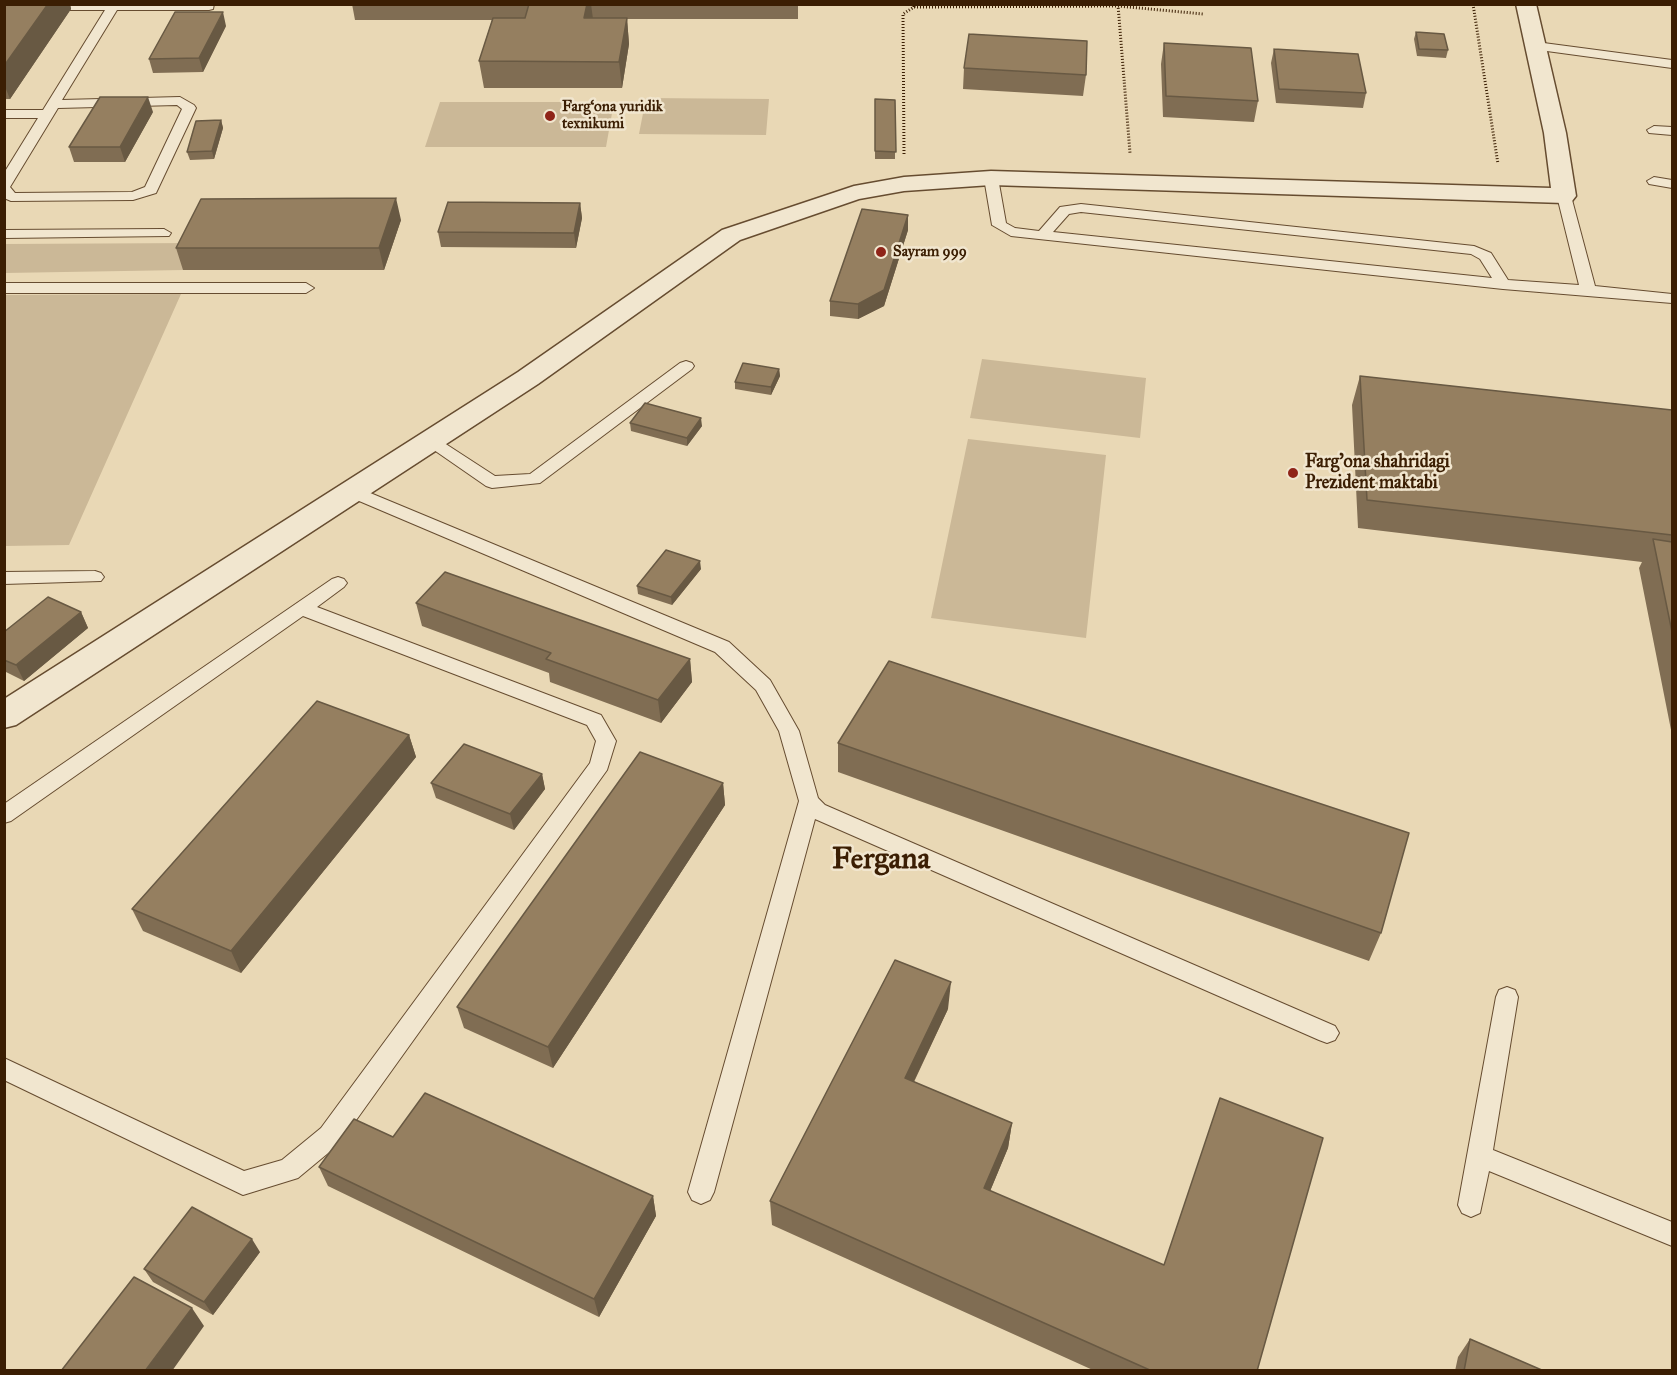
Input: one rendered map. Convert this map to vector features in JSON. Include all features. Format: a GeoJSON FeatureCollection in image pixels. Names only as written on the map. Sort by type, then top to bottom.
{"type":"FeatureCollection","features":[{"type":"Feature","properties":{"kind":"street"},"geometry":{"type":"LineString","coordinates":[[4,716],[528,378],[731,235],[854,193],[904,184],[991,178],[1564,196],[1555,133],[1526,4]]}},
{"type":"Feature","properties":{"kind":"lane"},"geometry":{"type":"LineString","coordinates":[[4,6],[209,6]]}},
{"type":"Feature","properties":{"kind":"lane"},"geometry":{"type":"LineString","coordinates":[[4,114],[52,109],[180,101],[189,108],[151,190],[133,196],[11,196],[4,187],[52,109],[113,6]]}},
{"type":"Feature","properties":{"kind":"lane"},"geometry":{"type":"LineString","coordinates":[[1536,46],[1672,64]]}},
{"type":"Feature","properties":{"kind":"lane"},"geometry":{"type":"LineString","coordinates":[[1654,130],[1672,131]]}},
{"type":"Feature","properties":{"kind":"lane"},"geometry":{"type":"LineString","coordinates":[[991,178],[999,225],[1011,232],[1503,284],[1672,299]]}},
{"type":"Feature","properties":{"kind":"lane"},"geometry":{"type":"LineString","coordinates":[[1654,181],[1672,184]]}},
{"type":"Feature","properties":{"kind":"lane"},"geometry":{"type":"LineString","coordinates":[[1564,196],[1588,290]]}},
{"type":"Feature","properties":{"kind":"lane"},"geometry":{"type":"LineString","coordinates":[[1043,235],[1065,210],[1093,209],[1474,250],[1486,256],[1503,284]]}},
{"type":"Feature","properties":{"kind":"lane"},"geometry":{"type":"LineString","coordinates":[[4,234],[164,232]]}},
{"type":"Feature","properties":{"kind":"lane"},"geometry":{"type":"LineString","coordinates":[[4,288],[306,288]]}},
{"type":"Feature","properties":{"kind":"lane"},"geometry":{"type":"LineString","coordinates":[[429,441],[492,482],[534,479],[686,366]]}},
{"type":"Feature","properties":{"kind":"lane"},"geometry":{"type":"LineString","coordinates":[[351,491],[722,647],[763,685],[789,731],[809,801],[818,811],[1327,1033]]}},
{"type":"Feature","properties":{"kind":"lane"},"geometry":{"type":"LineString","coordinates":[[4,578],[95,577]]}},
{"type":"Feature","properties":{"kind":"lane"},"geometry":{"type":"LineString","coordinates":[[4,815],[338,583]]}},
{"type":"Feature","properties":{"kind":"lane"},"geometry":{"type":"LineString","coordinates":[[4,1068],[243,1183],[290,1170],[330,1136],[600,765],[606,741],[594,720],[303,609]]}},
{"type":"Feature","properties":{"kind":"lane"},"geometry":{"type":"LineString","coordinates":[[701,1192],[809,801]]}},
{"type":"Feature","properties":{"kind":"lane"},"geometry":{"type":"LineString","coordinates":[[1471,1205],[1507,997]]}},
{"type":"Feature","properties":{"kind":"lane"},"geometry":{"type":"LineString","coordinates":[[1480,1156],[1672,1234]]}},
{"type":"Feature","properties":{"kind":"path"},"geometry":{"type":"LineString","coordinates":[[1473,4],[1503,194]]}},
{"type":"Feature","properties":{"kind":"path"},"geometry":{"type":"LineString","coordinates":[[1118,5],[1132,182]]}},
{"type":"Feature","properties":{"kind":"path"},"geometry":{"type":"LineString","coordinates":[[904,184],[903,14],[914,6],[1118,5],[1203,14]]}},
{"type":"Feature","properties":{"kind":"shaded area"},"geometry":{"type":"Polygon","coordinates":[[[646,98],[769,99],[766,135],[639,134],[646,98]]]}},
{"type":"Feature","properties":{"kind":"shaded area"},"geometry":{"type":"Polygon","coordinates":[[[440,102],[614,102],[606,147],[425,147],[440,102]]]}},
{"type":"Feature","properties":{"kind":"shaded area"},"geometry":{"type":"Polygon","coordinates":[[[197,243],[183,270],[5,273],[4,244],[197,243]]]}},
{"type":"Feature","properties":{"kind":"shaded area"},"geometry":{"type":"Polygon","coordinates":[[[181,294],[69,545],[5,546],[5,295],[181,294]]]}},
{"type":"Feature","properties":{"kind":"shaded area"},"geometry":{"type":"Polygon","coordinates":[[[982,359],[1146,378],[1140,438],[970,418],[982,359]]]}},
{"type":"Feature","properties":{"kind":"shaded area"},"geometry":{"type":"Polygon","coordinates":[[[968,439],[1106,455],[1086,638],[931,618],[968,439]]]}},
{"type":"Feature","properties":{"kind":"building"},"geometry":{"type":"Polygon","coordinates":[[[4,4],[48,4],[4,66],[4,4]]]}},
{"type":"Feature","properties":{"kind":"building"},"geometry":{"type":"Polygon","coordinates":[[[529,4],[587,4],[584,18],[627,18],[619,62],[479,61],[493,18],[525,18],[529,4]]]}},
{"type":"Feature","properties":{"kind":"building"},"geometry":{"type":"Polygon","coordinates":[[[175,12],[223,12],[199,58],[149,59],[175,12]]]}},
{"type":"Feature","properties":{"kind":"building"},"geometry":{"type":"Polygon","coordinates":[[[1416,32],[1444,34],[1448,50],[1419,49],[1416,32]]]}},
{"type":"Feature","properties":{"kind":"building"},"geometry":{"type":"Polygon","coordinates":[[[969,34],[1087,41],[1086,75],[964,68],[969,34]]]}},
{"type":"Feature","properties":{"kind":"building"},"geometry":{"type":"Polygon","coordinates":[[[1164,43],[1251,48],[1258,101],[1166,96],[1164,43]]]}},
{"type":"Feature","properties":{"kind":"building"},"geometry":{"type":"Polygon","coordinates":[[[1274,49],[1358,54],[1366,93],[1279,89],[1274,49]]]}},
{"type":"Feature","properties":{"kind":"building"},"geometry":{"type":"Polygon","coordinates":[[[100,97],[148,97],[120,147],[69,147],[100,97]]]}},
{"type":"Feature","properties":{"kind":"building"},"geometry":{"type":"Polygon","coordinates":[[[875,99],[895,100],[896,152],[875,151],[875,99]]]}},
{"type":"Feature","properties":{"kind":"building"},"geometry":{"type":"Polygon","coordinates":[[[221,120],[212,151],[187,152],[196,121],[221,120]]]}},
{"type":"Feature","properties":{"kind":"building"},"geometry":{"type":"Polygon","coordinates":[[[396,198],[379,248],[176,248],[201,199],[396,198]]]}},
{"type":"Feature","properties":{"kind":"building"},"geometry":{"type":"Polygon","coordinates":[[[448,202],[580,203],[574,233],[438,232],[448,202]]]}},
{"type":"Feature","properties":{"kind":"building"},"geometry":{"type":"Polygon","coordinates":[[[862,209],[908,215],[884,290],[858,304],[830,301],[862,209]]]}},
{"type":"Feature","properties":{"kind":"building"},"geometry":{"type":"Polygon","coordinates":[[[743,363],[779,369],[771,387],[735,382],[743,363]]]}},
{"type":"Feature","properties":{"kind":"building"},"geometry":{"type":"Polygon","coordinates":[[[1360,376],[1672,410],[1672,535],[1367,500],[1360,376]]]}},
{"type":"Feature","properties":{"kind":"building"},"geometry":{"type":"Polygon","coordinates":[[[645,403],[701,418],[687,438],[630,423],[645,403]]]}},
{"type":"Feature","properties":{"kind":"building"},"geometry":{"type":"Polygon","coordinates":[[[1653,539],[1672,542],[1672,632],[1653,539]]]}},
{"type":"Feature","properties":{"kind":"building"},"geometry":{"type":"Polygon","coordinates":[[[666,550],[700,561],[671,597],[637,586],[666,550]]]}},
{"type":"Feature","properties":{"kind":"building"},"geometry":{"type":"Polygon","coordinates":[[[445,572],[690,659],[658,700],[546,659],[551,653],[416,603],[445,572]]]}},
{"type":"Feature","properties":{"kind":"building"},"geometry":{"type":"Polygon","coordinates":[[[48,597],[81,612],[16,665],[4,660],[4,632],[48,597]]]}},
{"type":"Feature","properties":{"kind":"building"},"geometry":{"type":"Polygon","coordinates":[[[889,661],[1409,833],[1381,933],[838,743],[889,661]]]}},
{"type":"Feature","properties":{"kind":"building"},"geometry":{"type":"Polygon","coordinates":[[[317,701],[409,735],[231,951],[132,909],[317,701]]]}},
{"type":"Feature","properties":{"kind":"building"},"geometry":{"type":"Polygon","coordinates":[[[464,744],[542,774],[510,814],[431,783],[464,744]]]}},
{"type":"Feature","properties":{"kind":"building"},"geometry":{"type":"Polygon","coordinates":[[[640,752],[723,783],[548,1047],[457,1007],[640,752]]]}},
{"type":"Feature","properties":{"kind":"building"},"geometry":{"type":"Polygon","coordinates":[[[895,960],[951,982],[905,1078],[1012,1123],[984,1188],[1164,1265],[1220,1098],[1323,1138],[1257,1371],[1152,1371],[770,1201],[895,960]]]}},
{"type":"Feature","properties":{"kind":"building"},"geometry":{"type":"Polygon","coordinates":[[[425,1093],[653,1196],[594,1299],[319,1167],[354,1119],[393,1137],[425,1093]]]}},
{"type":"Feature","properties":{"kind":"building"},"geometry":{"type":"Polygon","coordinates":[[[192,1207],[252,1239],[204,1302],[144,1269],[192,1207]]]}},
{"type":"Feature","properties":{"kind":"building"},"geometry":{"type":"Polygon","coordinates":[[[134,1277],[192,1308],[145,1371],[61,1371],[134,1277]]]}},
{"type":"Feature","properties":{"kind":"building"},"geometry":{"type":"Polygon","coordinates":[[[1470,1339],[1544,1371],[1464,1371],[1470,1339]]]}},
{"type":"Feature","properties":{"kind":"place","name":"Farg‘ona yuridik texnikumi"},"geometry":{"type":"Point","coordinates":[550,116]}},
{"type":"Feature","properties":{"kind":"place","name":"Sayram 999"},"geometry":{"type":"Point","coordinates":[881,252]}},
{"type":"Feature","properties":{"kind":"place","name":"Farg'ona shahridagi Prezident maktabi"},"geometry":{"type":"Point","coordinates":[1293,473]}},
{"type":"Feature","properties":{"kind":"district","name":"Fergana"},"geometry":{"type":"Point","coordinates":[881,861]}}]}
